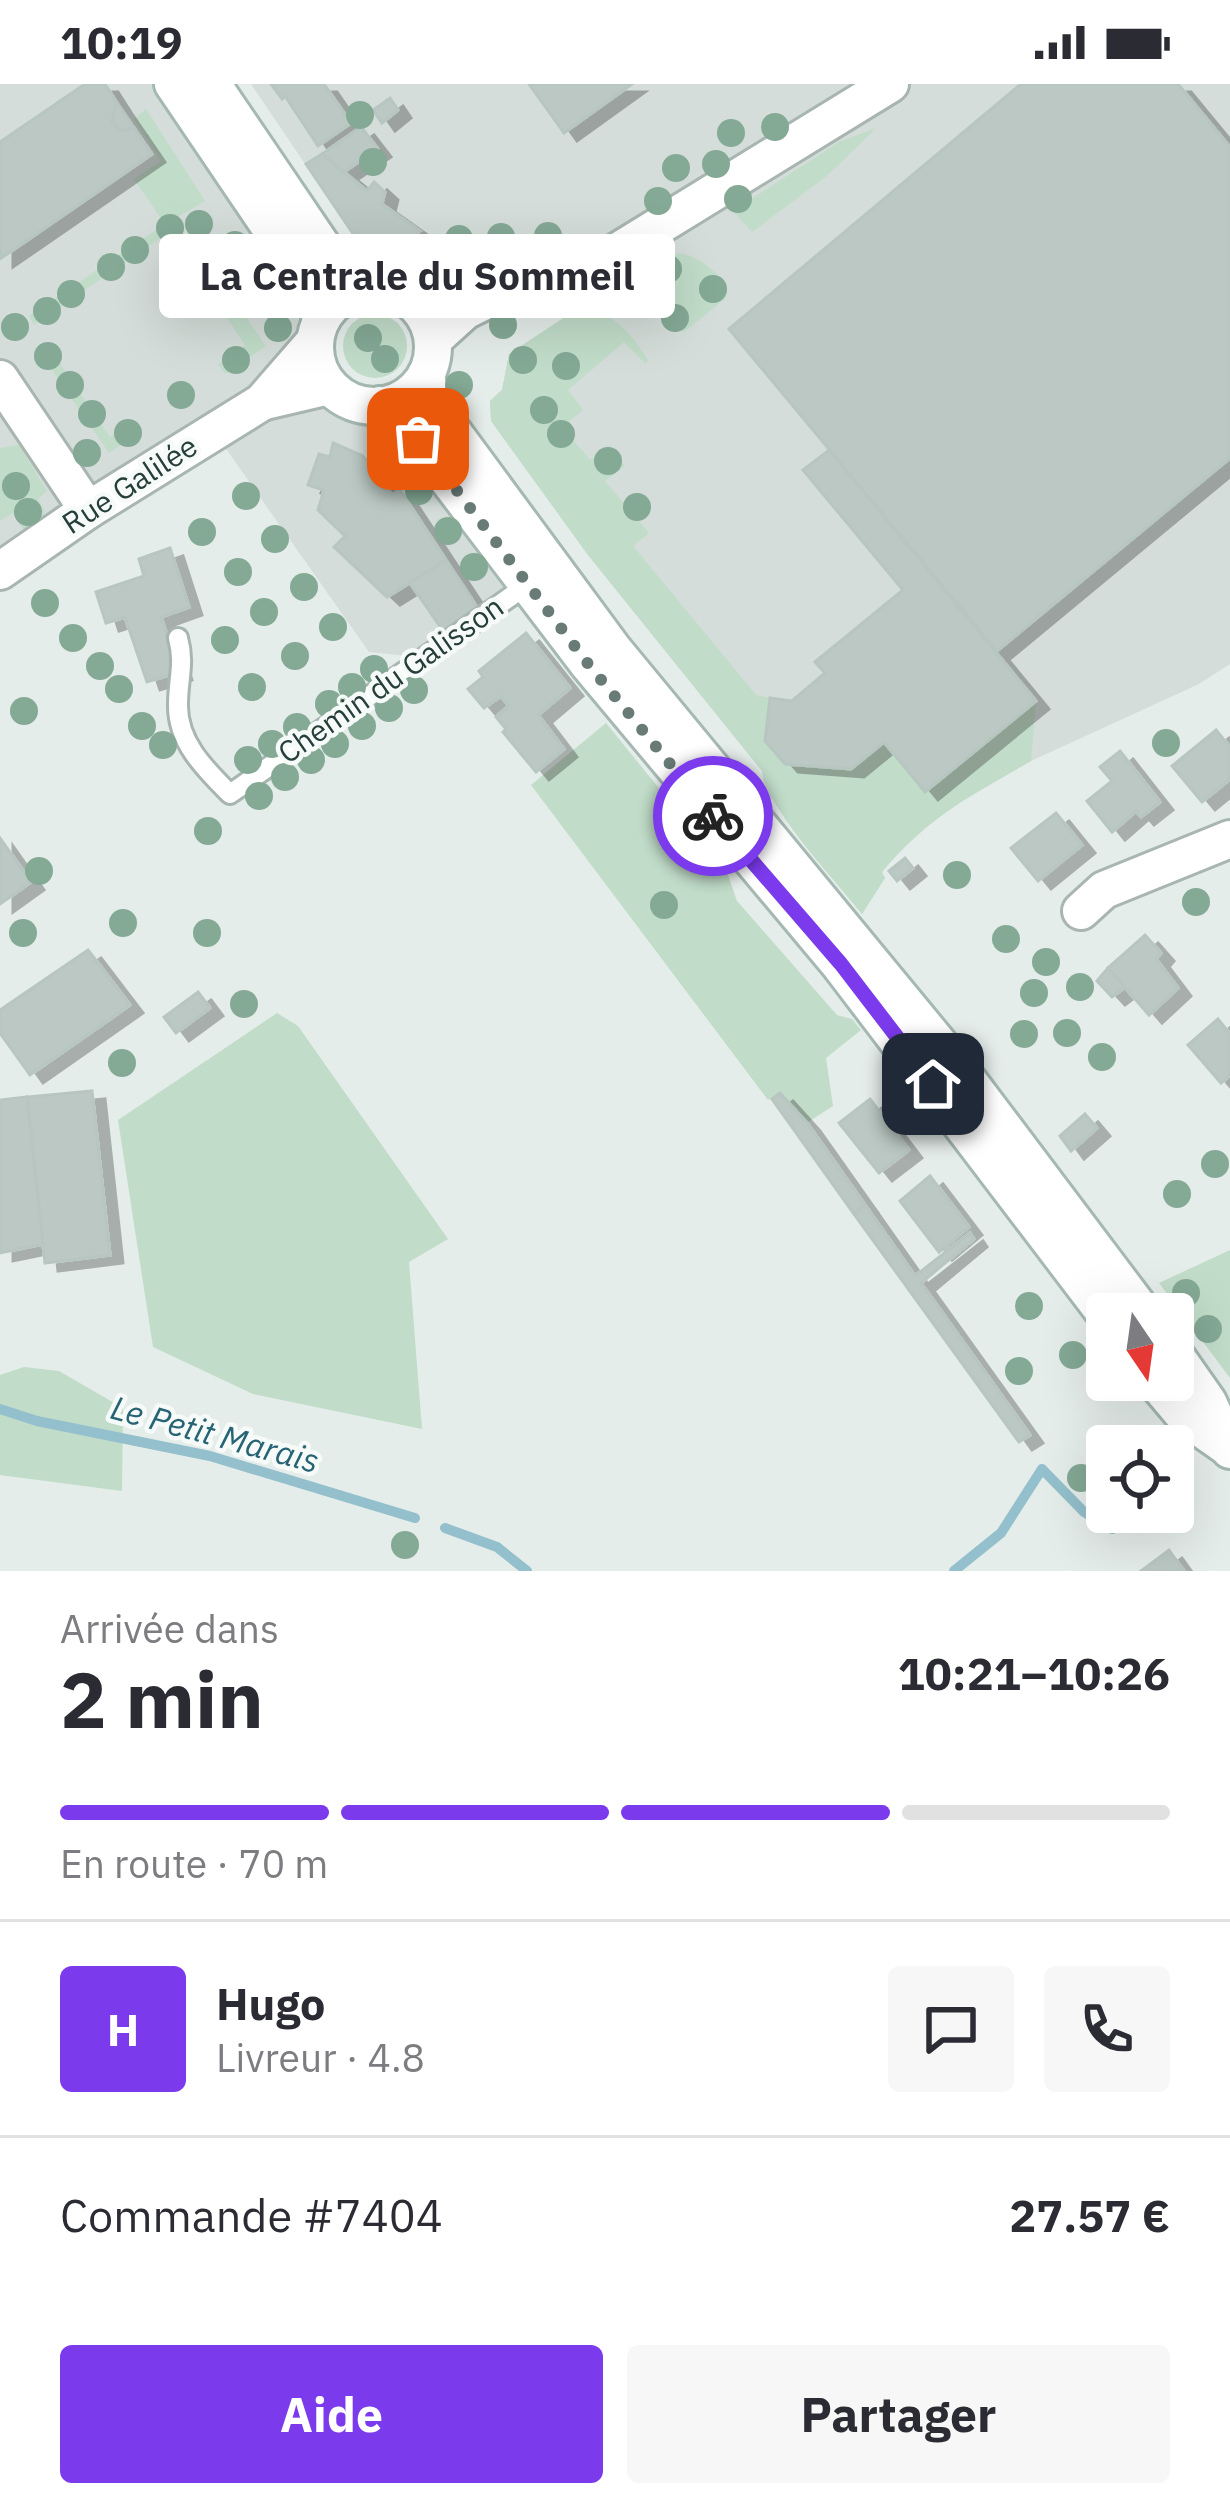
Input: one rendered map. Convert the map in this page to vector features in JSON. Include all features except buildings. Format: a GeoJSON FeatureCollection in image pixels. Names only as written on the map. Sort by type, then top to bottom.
{"type":"FeatureCollection","features":[{"type":"Feature","properties":{"kind":"main road"},"geometry":{"type":"LineString","coordinates":[[173,84],[297,267],[318,330],[317,365],[329,386],[358,404],[380,405],[407,396],[465,310],[515,287],[590,269],[890,84]]}},
{"type":"Feature","properties":{"kind":"main road"},"geometry":{"type":"LineString","coordinates":[[212,84],[324,249],[363,288]]}},
{"type":"Feature","properties":{"kind":"main road"},"geometry":{"type":"LineString","coordinates":[[410,300],[477,288],[515,287]]}},
{"type":"Feature","properties":{"kind":"main road"},"geometry":{"type":"LineString","coordinates":[[318,330],[339,298],[363,288],[388,289],[410,300],[426,318],[430,395],[634,721],[841,964],[1090,1293]]}},
{"type":"Feature","properties":{"kind":"main road","name":"Rue Galilée"},"geometry":{"type":"LineString","coordinates":[[262,402],[318,330]]}},
{"type":"Feature","properties":{"kind":"main road"},"geometry":{"type":"LineString","coordinates":[[0,380],[88,510]]}},
{"type":"Feature","properties":{"kind":"main road","name":"Rue Galilée"},"geometry":{"type":"LineString","coordinates":[[0,571],[262,402],[329,386]]}},
{"type":"Feature","properties":{"kind":"main road"},"geometry":{"type":"LineString","coordinates":[[380,405],[418,439],[613,649],[957,1066],[1128,1293]]}},
{"type":"Feature","properties":{"kind":"main road"},"geometry":{"type":"LineString","coordinates":[[1081,911],[1104,890],[1227,846]]}},
{"type":"Feature","properties":{"kind":"main road"},"geometry":{"type":"LineString","coordinates":[[1194,1382],[1229,1449]]}},
{"type":"Feature","properties":{"kind":"main road"},"geometry":{"type":"LineString","coordinates":[[1172,1401],[1186,1418],[1229,1449]]}},
{"type":"Feature","properties":{"kind":"lane","name":"Chemin du Galisson"},"geometry":{"type":"LineString","coordinates":[[178,638],[184,670],[177,709],[182,729],[200,764],[230,794],[540,575]]}},
{"type":"Feature","properties":{"kind":"shaded area"},"geometry":{"type":"Polygon","coordinates":[[[0,84],[163,84],[301,304],[292,351],[323,400],[389,430],[510,584],[408,656],[369,652],[224,446],[0,590],[0,84]]]}},
{"type":"Feature","properties":{"kind":"shaded area"},"geometry":{"type":"Polygon","coordinates":[[[251,84],[1230,84],[1230,664],[1199,684],[1031,761],[938,815],[911,837],[882,872],[885,878],[862,914],[764,788],[762,771],[588,555],[491,421],[490,401],[502,390],[509,354],[568,315],[588,310],[578,243],[360,245],[251,84]]]}},
{"type":"Feature","properties":{"kind":"green space"},"geometry":{"type":"Polygon","coordinates":[[[146,109],[205,201],[176,218],[180,235],[194,238],[219,277],[205,285],[168,233],[34,325],[29,316],[165,224],[134,179],[161,161],[134,119],[146,109]]]}},
{"type":"Feature","properties":{"kind":"green space"},"geometry":{"type":"Polygon","coordinates":[[[876,128],[828,175],[752,232],[733,211],[839,142],[876,128]]]}},
{"type":"Feature","properties":{"kind":"green space"},"geometry":{"type":"Polygon","coordinates":[[[679,253],[708,266],[727,291],[726,298],[684,332],[659,302],[651,279],[657,267],[679,253]]]}},
{"type":"Feature","properties":{"kind":"green space"},"geometry":{"type":"Polygon","coordinates":[[[225,287],[266,346],[225,374],[218,364],[245,345],[212,296],[225,287]]]}},
{"type":"Feature","properties":{"kind":"green space"},"geometry":{"type":"Polygon","coordinates":[[[588,310],[623,328],[648,360],[646,364],[624,342],[568,390],[583,410],[562,427],[590,460],[610,446],[625,466],[605,481],[649,533],[633,546],[756,695],[770,698],[765,741],[785,764],[851,769],[884,742],[926,792],[1036,701],[1031,761],[916,836],[882,872],[885,878],[862,914],[789,824],[762,771],[588,555],[491,421],[490,401],[502,390],[509,354],[568,315],[588,310]]]}},
{"type":"Feature","properties":{"kind":"green space"},"geometry":{"type":"Polygon","coordinates":[[[375,314],[398,323],[407,346],[398,369],[375,378],[352,369],[343,346],[352,323],[375,314]]]}},
{"type":"Feature","properties":{"kind":"green space"},"geometry":{"type":"Polygon","coordinates":[[[45,342],[110,437],[135,421],[142,430],[109,453],[37,348],[45,342]]]}},
{"type":"Feature","properties":{"kind":"green space"},"geometry":{"type":"Polygon","coordinates":[[[19,445],[47,491],[38,499],[45,512],[27,535],[13,513],[0,521],[0,448],[19,445]]]}},
{"type":"Feature","properties":{"kind":"green space"},"geometry":{"type":"Polygon","coordinates":[[[606,723],[727,872],[737,901],[837,1015],[852,1019],[861,1030],[826,1058],[833,1106],[805,1124],[781,1093],[768,1100],[531,785],[606,723]]]}},
{"type":"Feature","properties":{"kind":"green space"},"geometry":{"type":"Polygon","coordinates":[[[277,1013],[298,1026],[448,1239],[409,1262],[422,1429],[253,1394],[153,1347],[118,1120],[277,1013]]]}},
{"type":"Feature","properties":{"kind":"green space"},"geometry":{"type":"Polygon","coordinates":[[[1230,1250],[1230,1378],[1194,1330],[1194,1293],[1166,1293],[1159,1283],[1230,1250]]]}},
{"type":"Feature","properties":{"kind":"green space"},"geometry":{"type":"Polygon","coordinates":[[[24,1367],[59,1371],[123,1408],[122,1491],[0,1475],[0,1375],[24,1367]]]}},
{"type":"Feature","properties":{"kind":"waterway","name":"Le Petit Marais"},"geometry":{"type":"LineString","coordinates":[[0,1409],[37,1421],[210,1456],[415,1518]]}},
{"type":"Feature","properties":{"kind":"waterway","name":"Le Petit Marais"},"geometry":{"type":"LineString","coordinates":[[954,1571],[1001,1533],[1042,1469],[1086,1513]]}},
{"type":"Feature","properties":{"kind":"waterway","name":"Le Petit Marais"},"geometry":{"type":"LineString","coordinates":[[445,1528],[497,1547],[527,1571]]}},
{"type":"Feature","properties":{"kind":"way so far"},"geometry":{"type":"LineString","coordinates":[[418,439],[589,665],[713,816]]}},
{"type":"Feature","properties":{"kind":"place","name":"La Centrale du Sommeil"},"geometry":{"type":"Point","coordinates":[418,439]}},
{"type":"Feature","properties":{"kind":"route"},"geometry":{"type":"LineString","coordinates":[[713,816],[841,964],[933,1084]]}}]}
